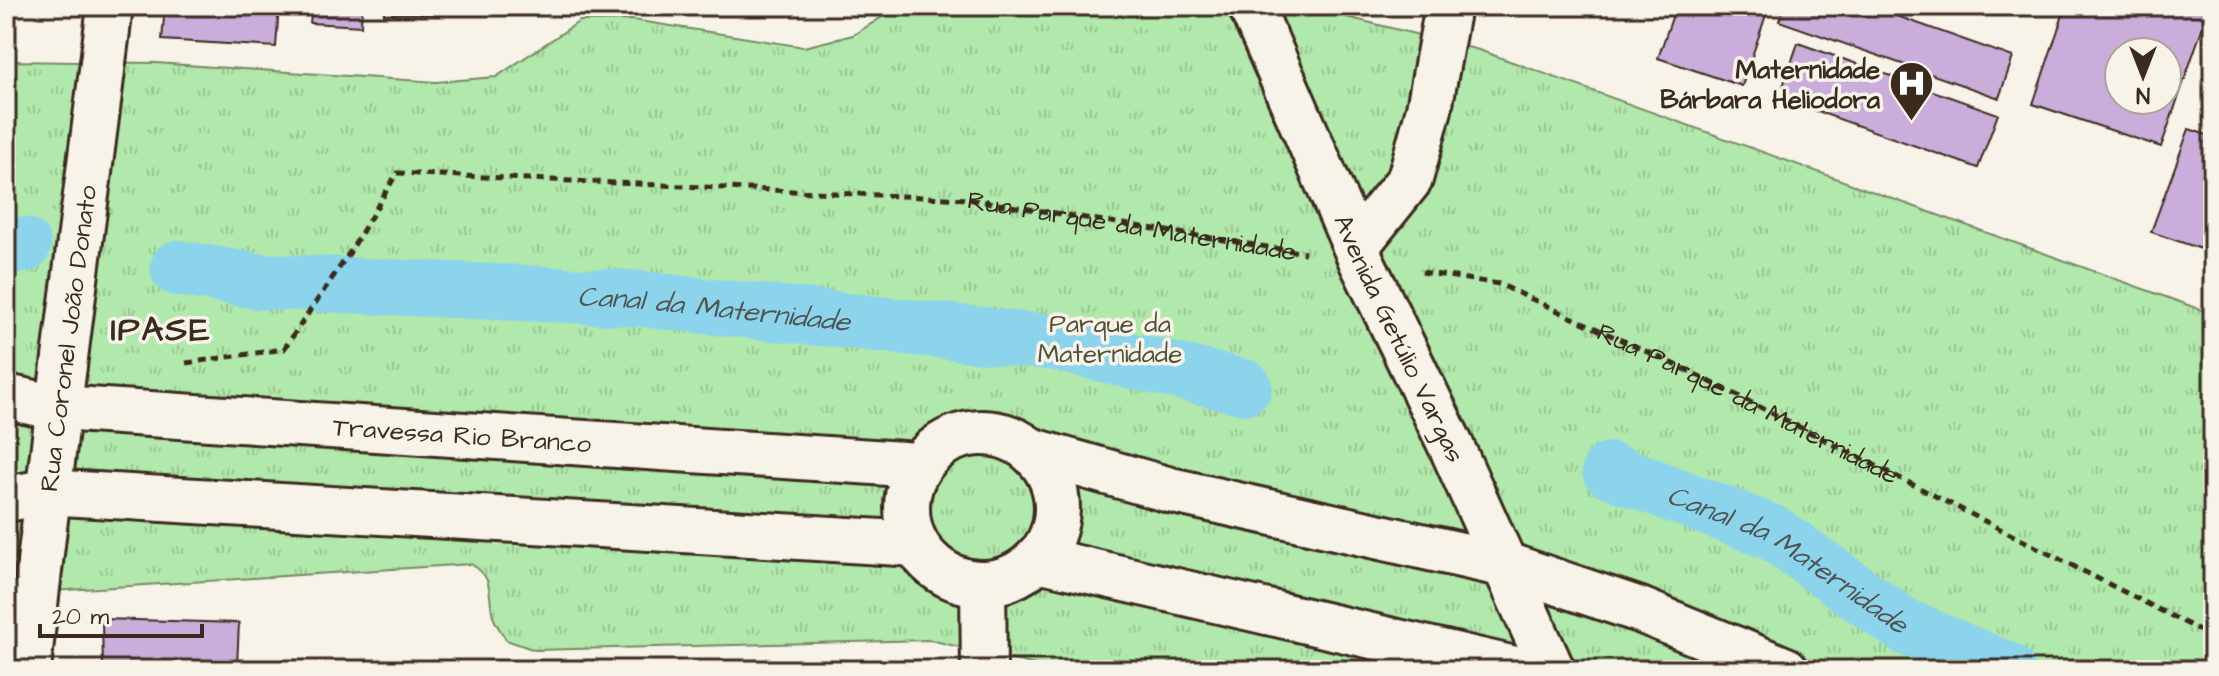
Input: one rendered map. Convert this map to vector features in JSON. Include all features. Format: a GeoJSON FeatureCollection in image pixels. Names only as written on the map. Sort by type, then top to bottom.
{"type":"FeatureCollection","features":[{"type":"Feature","properties":{"kind":"street","name":"Rua Coronel João Donato"},"geometry":{"type":"LineString","coordinates":[[28,670],[26,496],[59,408],[110,6]]}},
{"type":"Feature","properties":{"kind":"street","name":"Avenida Getúlio Vargas"},"geometry":{"type":"LineString","coordinates":[[1251,6],[1360,254],[1552,670]]}},
{"type":"Feature","properties":{"kind":"street"},"geometry":{"type":"LineString","coordinates":[[1360,254],[1410,179],[1429,109],[1448,6]]}},
{"type":"Feature","properties":{"kind":"street","name":"Travessa Rio Branco"},"geometry":{"type":"LineString","coordinates":[[6,397],[59,408],[918,465]]}},
{"type":"Feature","properties":{"kind":"street"},"geometry":{"type":"LineString","coordinates":[[1033,451],[1048,470],[1057,492],[1058,516],[1051,540],[1038,559],[1003,581],[983,584],[944,574],[927,561],[908,525],[906,505],[918,465],[937,447],[960,436],[985,432],[1010,438],[1033,451],[1170,490],[1506,565],[1640,610],[1786,670]]}},
{"type":"Feature","properties":{"kind":"street"},"geometry":{"type":"LineString","coordinates":[[26,496],[916,544]]}},
{"type":"Feature","properties":{"kind":"street"},"geometry":{"type":"LineString","coordinates":[[1038,559],[1519,670]]}},
{"type":"Feature","properties":{"kind":"street"},"geometry":{"type":"LineString","coordinates":[[983,584],[984,670]]}},
{"type":"Feature","properties":{"kind":"path","name":"Rua Parque da Maternidade"},"geometry":{"type":"LineString","coordinates":[[175,365],[284,349],[350,252],[397,173],[967,199],[1360,254],[1499,284],[1689,371],[2213,637]]}},
{"type":"Feature","properties":{"kind":"green space","name":"Parque da Maternidade"},"geometry":{"type":"Polygon","coordinates":[[[900,6],[1303,6],[1479,50],[2213,314],[2213,670],[1056,670],[930,640],[535,650],[506,640],[493,616],[487,580],[471,564],[6,594],[6,61],[156,63],[436,82],[496,77],[580,21],[633,20],[804,47],[853,35],[900,6]]]}},
{"type":"Feature","properties":{"kind":"building"},"geometry":{"type":"Polygon","coordinates":[[[165,6],[279,6],[276,47],[162,40],[165,6]]]}},
{"type":"Feature","properties":{"kind":"building"},"geometry":{"type":"Polygon","coordinates":[[[312,6],[362,6],[361,26],[310,23],[312,6]]]}},
{"type":"Feature","properties":{"kind":"building"},"geometry":{"type":"Polygon","coordinates":[[[384,6],[499,6],[499,14],[384,14],[384,6]]]}},
{"type":"Feature","properties":{"kind":"building"},"geometry":{"type":"Polygon","coordinates":[[[1676,6],[1769,6],[1742,86],[1658,58],[1676,6]]]}},
{"type":"Feature","properties":{"kind":"building"},"geometry":{"type":"Polygon","coordinates":[[[1784,6],[1869,6],[2013,57],[1999,98],[1779,21],[1784,6]]]}},
{"type":"Feature","properties":{"kind":"building"},"geometry":{"type":"Polygon","coordinates":[[[2066,6],[2210,6],[2183,84],[2183,36],[2103,36],[2103,116],[2172,116],[2161,147],[2033,104],[2066,6]]]}},
{"type":"Feature","properties":{"kind":"building"},"geometry":{"type":"Polygon","coordinates":[[[1798,43],[1998,114],[1978,168],[1779,98],[1798,43]]]}},
{"type":"Feature","properties":{"kind":"building"},"geometry":{"type":"Polygon","coordinates":[[[2189,129],[2213,137],[2213,253],[2151,232],[2189,129]]]}},
{"type":"Feature","properties":{"kind":"building"},"geometry":{"type":"Polygon","coordinates":[[[102,619],[239,623],[237,666],[103,670],[102,619]]]}},
{"type":"Feature","properties":{"kind":"building"},"geometry":{"type":"Polygon","coordinates":[[[770,659],[771,670],[658,670],[770,659]]]}},
{"type":"Feature","properties":{"kind":"waterway","name":"Canal da Maternidade"},"geometry":{"type":"LineString","coordinates":[[6,248],[23,245]]}},
{"type":"Feature","properties":{"kind":"waterway","name":"Canal da Maternidade"},"geometry":{"type":"LineString","coordinates":[[178,268],[255,281],[631,298],[1056,343],[1244,387]]}},
{"type":"Feature","properties":{"kind":"waterway","name":"Canal da Maternidade"},"geometry":{"type":"LineString","coordinates":[[1610,470],[1773,533],[1906,627],[2007,670]]}},
{"type":"Feature","properties":{"kind":"place","name":"Maternidade Bárbara Heliodora"},"geometry":{"type":"Point","coordinates":[1911,123]}},
{"type":"Feature","properties":{"kind":"district","name":"IPASE"},"geometry":{"type":"Point","coordinates":[161,328]}}]}
